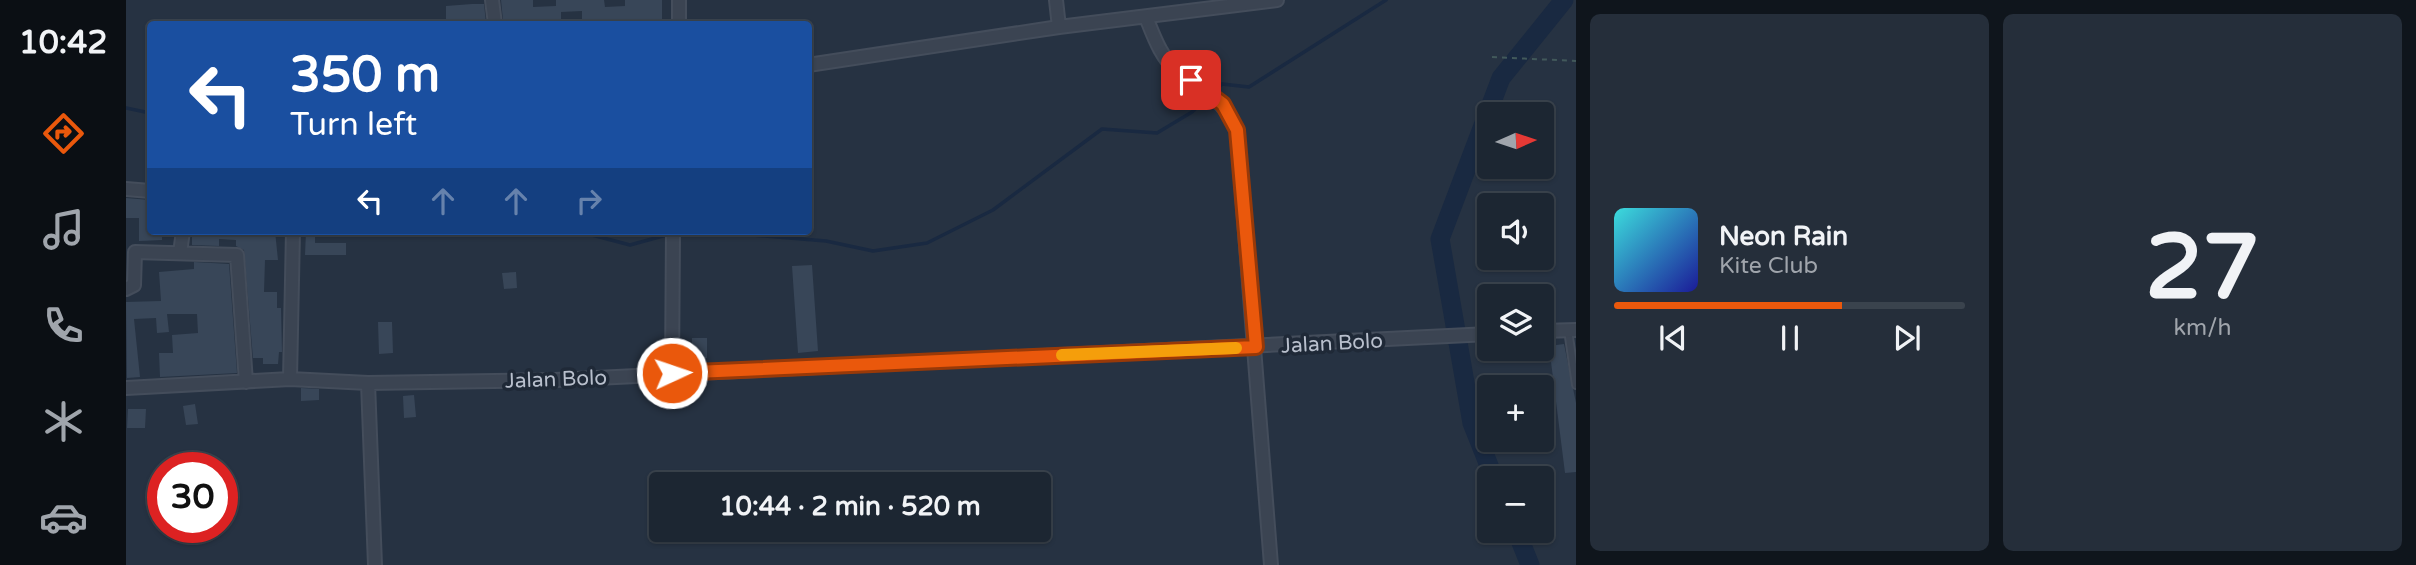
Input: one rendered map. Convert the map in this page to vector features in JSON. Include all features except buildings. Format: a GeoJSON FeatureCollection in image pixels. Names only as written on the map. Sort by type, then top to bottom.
{"type":"FeatureCollection","features":[{"type":"Feature","properties":{"kind":"street"},"geometry":{"type":"LineString","coordinates":[[492,0],[495,21]]}},
{"type":"Feature","properties":{"kind":"street"},"geometry":{"type":"LineString","coordinates":[[679,0],[679,21]]}},
{"type":"Feature","properties":{"kind":"street"},"geometry":{"type":"LineString","coordinates":[[1056,0],[1059,27]]}},
{"type":"Feature","properties":{"kind":"street"},"geometry":{"type":"LineString","coordinates":[[812,64],[1059,27],[1277,0]]}},
{"type":"Feature","properties":{"kind":"street"},"geometry":{"type":"LineString","coordinates":[[1146,17],[1162,54],[1180,74],[1219,101],[1231,116],[1239,143],[1271,565]]}},
{"type":"Feature","properties":{"kind":"street"},"geometry":{"type":"LineString","coordinates":[[126,189],[147,191]]}},
{"type":"Feature","properties":{"kind":"street"},"geometry":{"type":"LineString","coordinates":[[180,253],[182,235]]}},
{"type":"Feature","properties":{"kind":"street"},"geometry":{"type":"LineString","coordinates":[[289,379],[293,235]]}},
{"type":"Feature","properties":{"kind":"street"},"geometry":{"type":"LineString","coordinates":[[672,373],[673,237]]}},
{"type":"Feature","properties":{"kind":"street"},"geometry":{"type":"LineString","coordinates":[[126,289],[134,285],[134,253],[237,255],[246,382]]}},
{"type":"Feature","properties":{"kind":"street"},"geometry":{"type":"LineString","coordinates":[[1554,331],[1572,330]]}},
{"type":"Feature","properties":{"kind":"street","name":"Jalan Bolo"},"geometry":{"type":"LineString","coordinates":[[126,388],[289,379],[368,383],[555,380],[1477,335]]}},
{"type":"Feature","properties":{"kind":"street"},"geometry":{"type":"LineString","coordinates":[[368,383],[375,565]]}},
{"type":"Feature","properties":{"kind":"lane"},"geometry":{"type":"LineString","coordinates":[[1572,330],[1576,385]]}},
{"type":"Feature","properties":{"kind":"path"},"geometry":{"type":"LineString","coordinates":[[1492,57],[1576,61]]}},
{"type":"Feature","properties":{"kind":"waterway"},"geometry":{"type":"LineString","coordinates":[[753,235],[826,241],[873,251],[927,243],[993,210],[1102,129],[1157,133],[1192,112],[1222,84],[1249,87],[1386,0]]}},
{"type":"Feature","properties":{"kind":"waterway"},"geometry":{"type":"LineString","coordinates":[[1489,466],[1472,423],[1440,239],[1501,78],[1564,0]]}},
{"type":"Feature","properties":{"kind":"waterway"},"geometry":{"type":"LineString","coordinates":[[126,108],[147,112]]}},
{"type":"Feature","properties":{"kind":"waterway"},"geometry":{"type":"LineString","coordinates":[[592,235],[630,245],[666,235]]}},
{"type":"Feature","properties":{"kind":"waterway"},"geometry":{"type":"LineString","coordinates":[[1521,543],[1530,565]]}},
{"type":"Feature","properties":{"kind":"slow traffic"},"geometry":{"type":"LineString","coordinates":[[1062,355],[1236,348]]}},
{"type":"Feature","properties":{"kind":"route"},"geometry":{"type":"LineString","coordinates":[[672,373],[1256,347],[1237,130],[1223,104],[1191,80]]}}]}
